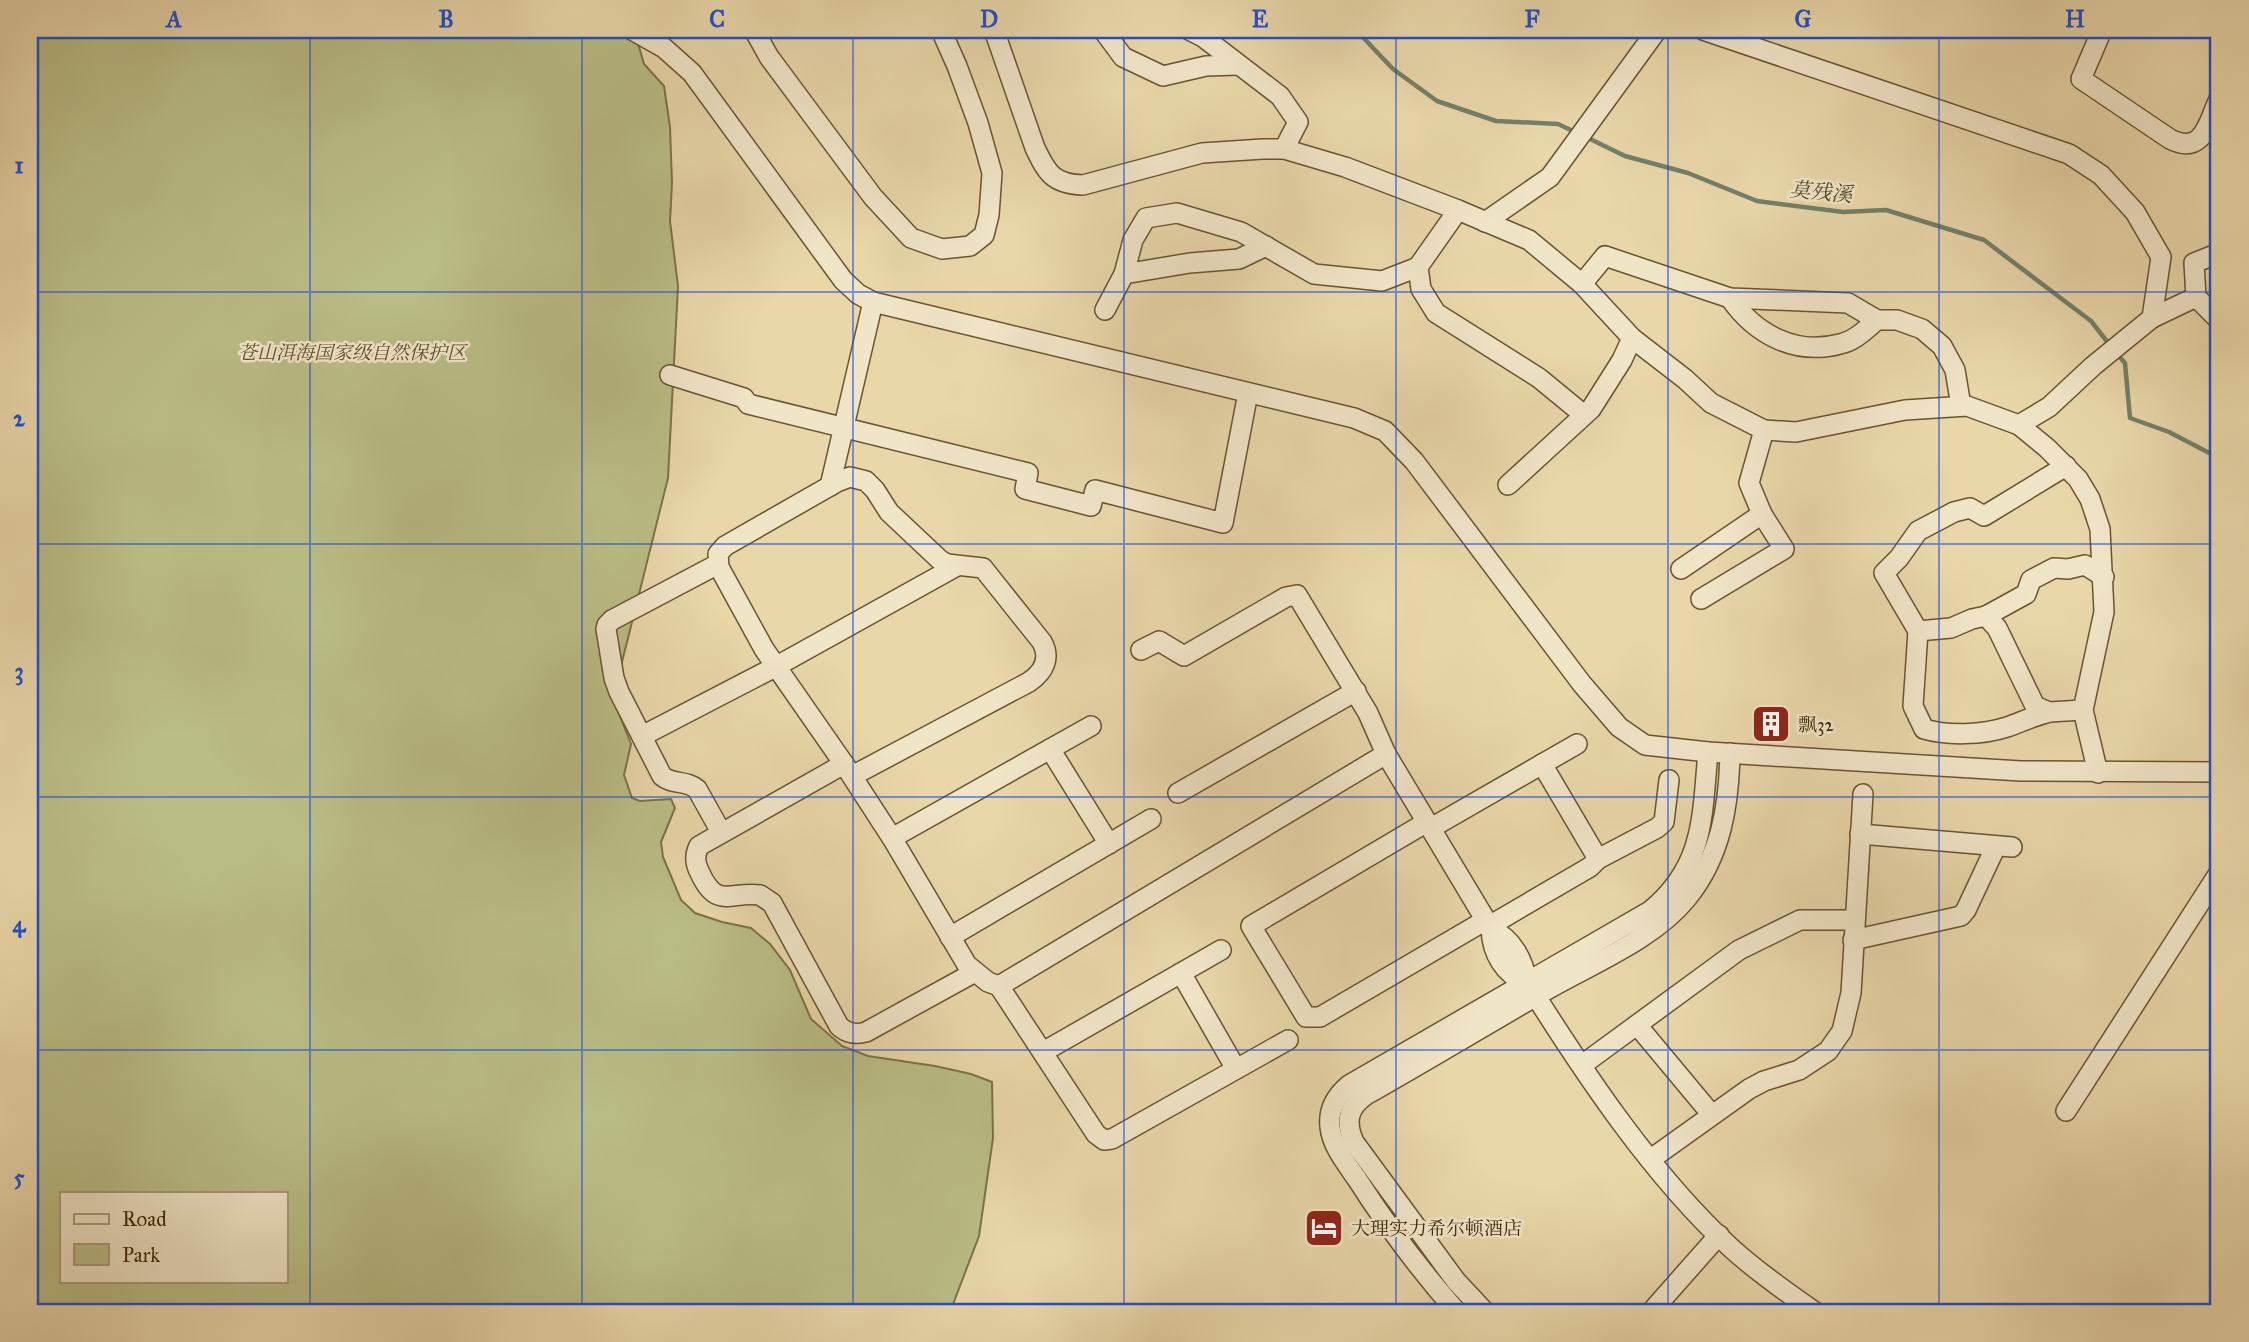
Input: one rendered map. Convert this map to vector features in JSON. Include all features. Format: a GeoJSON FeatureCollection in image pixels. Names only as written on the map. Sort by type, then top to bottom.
{"type":"FeatureCollection","features":[{"type":"Feature","properties":{"kind":"street"},"geometry":{"type":"LineString","coordinates":[[632,30],[664,48],[692,73],[843,280],[858,294],[873,302],[1354,418],[1385,431],[1414,461],[1574,673],[1619,727],[1645,745],[1708,752],[2021,771],[2219,772]]}},
{"type":"Feature","properties":{"kind":"street"},"geometry":{"type":"LineString","coordinates":[[754,30],[769,57],[873,197],[911,239],[942,250],[970,246],[984,234],[989,215],[992,173],[978,123],[941,30]]}},
{"type":"Feature","properties":{"kind":"street"},"geometry":{"type":"LineString","coordinates":[[994,30],[1035,148],[1054,179],[1067,184],[1083,185],[1202,153],[1284,149],[1345,167],[1529,240],[1582,284],[1632,338],[1711,403],[1764,430],[1796,432],[1905,410],[1961,406],[2019,425],[2078,479],[2100,528],[2104,612],[2083,710],[2098,773]]}},
{"type":"Feature","properties":{"kind":"street"},"geometry":{"type":"LineString","coordinates":[[1103,30],[1123,57],[1163,76],[1206,66],[1238,65]]}},
{"type":"Feature","properties":{"kind":"street"},"geometry":{"type":"LineString","coordinates":[[1189,30],[1203,37],[1280,96],[1298,121],[1284,149]]}},
{"type":"Feature","properties":{"kind":"street"},"geometry":{"type":"LineString","coordinates":[[1485,222],[1550,177],[1657,30]]}},
{"type":"Feature","properties":{"kind":"street"},"geometry":{"type":"LineString","coordinates":[[1703,30],[2069,154],[2101,175],[2135,212],[2161,257],[2152,318]]}},
{"type":"Feature","properties":{"kind":"street"},"geometry":{"type":"LineString","coordinates":[[2102,30],[2081,79],[2170,139],[2182,145],[2201,138],[2219,99]]}},
{"type":"Feature","properties":{"kind":"street"},"geometry":{"type":"LineString","coordinates":[[1105,310],[1124,274],[1133,240],[1146,218],[1177,213],[1241,232],[1314,274],[1382,282],[1418,267],[1458,210]]}},
{"type":"Feature","properties":{"kind":"street"},"geometry":{"type":"LineString","coordinates":[[1124,274],[1190,263],[1239,259],[1266,246]]}},
{"type":"Feature","properties":{"kind":"street"},"geometry":{"type":"LineString","coordinates":[[2161,257],[2194,263],[2219,253]]}},
{"type":"Feature","properties":{"kind":"street"},"geometry":{"type":"LineString","coordinates":[[1582,284],[1605,256],[1730,298],[1848,303],[1877,320],[1897,320],[1922,329],[1942,346],[1955,369],[1961,406]]}},
{"type":"Feature","properties":{"kind":"street"},"geometry":{"type":"LineString","coordinates":[[2194,263],[2196,297],[2219,320]]}},
{"type":"Feature","properties":{"kind":"street"},"geometry":{"type":"LineString","coordinates":[[1418,267],[1421,289],[1436,313],[1539,378],[1584,415]]}},
{"type":"Feature","properties":{"kind":"street"},"geometry":{"type":"LineString","coordinates":[[2019,425],[2049,407],[2093,366],[2152,318],[2196,297]]}},
{"type":"Feature","properties":{"kind":"street"},"geometry":{"type":"LineString","coordinates":[[1730,298],[1743,316],[1769,336],[1786,343],[1816,347],[1842,344],[1858,336],[1877,320]]}},
{"type":"Feature","properties":{"kind":"street"},"geometry":{"type":"LineString","coordinates":[[830,486],[873,302]]}},
{"type":"Feature","properties":{"kind":"street"},"geometry":{"type":"LineString","coordinates":[[1508,485],[1591,409],[1622,360],[1632,338]]}},
{"type":"Feature","properties":{"kind":"street"},"geometry":{"type":"LineString","coordinates":[[670,375],[744,398],[748,404],[1028,473],[1025,489],[1091,506],[1095,490],[1223,523],[1248,393]]}},
{"type":"Feature","properties":{"kind":"street"},"geometry":{"type":"LineString","coordinates":[[1701,600],[1784,549],[1762,514],[1749,483],[1764,430]]}},
{"type":"Feature","properties":{"kind":"street"},"geometry":{"type":"LineString","coordinates":[[2066,466],[1984,516],[1970,508],[1954,512],[1918,531],[1899,558],[1884,573],[1918,631],[1913,706],[1924,729],[1944,735],[2005,728],[2049,712],[2083,710]]}},
{"type":"Feature","properties":{"kind":"street"},"geometry":{"type":"LineString","coordinates":[[975,972],[866,1032],[858,1034],[846,1031],[839,1026],[772,903],[760,895],[725,897],[709,890],[697,867],[696,852],[704,842],[721,832],[848,770],[1037,677],[1045,666],[1047,651],[1042,642],[983,568],[972,565],[957,566],[940,561],[889,512],[866,481],[850,477],[725,545],[718,554],[718,564],[775,667],[848,770],[892,838],[967,965],[988,982],[999,986],[1096,1134],[1109,1140],[1288,1040]]}},
{"type":"Feature","properties":{"kind":"street"},"geometry":{"type":"LineString","coordinates":[[1681,569],[1762,514]]}},
{"type":"Feature","properties":{"kind":"street"},"geometry":{"type":"LineString","coordinates":[[718,564],[607,625],[614,678],[664,778],[692,784],[721,832]]}},
{"type":"Feature","properties":{"kind":"street"},"geometry":{"type":"LineString","coordinates":[[1918,631],[1951,628],[1986,616],[2026,594],[2031,580],[2054,568],[2068,569],[2085,565],[2104,577]]}},
{"type":"Feature","properties":{"kind":"street"},"geometry":{"type":"LineString","coordinates":[[642,736],[775,667],[957,566]]}},
{"type":"Feature","properties":{"kind":"street"},"geometry":{"type":"LineString","coordinates":[[1141,650],[1160,641],[1184,656],[1286,597],[1297,596],[1356,691],[1386,754],[1489,925],[1503,936],[1518,954],[1531,990],[1582,1065],[1651,1159],[1719,1236],[1803,1309]]}},
{"type":"Feature","properties":{"kind":"street"},"geometry":{"type":"LineString","coordinates":[[1986,616],[1997,628],[2035,706],[2049,712]]}},
{"type":"Feature","properties":{"kind":"street"},"geometry":{"type":"LineString","coordinates":[[1178,793],[1356,691]]}},
{"type":"Feature","properties":{"kind":"street"},"geometry":{"type":"LineString","coordinates":[[892,838],[1091,726]]}},
{"type":"Feature","properties":{"kind":"street"},"geometry":{"type":"LineString","coordinates":[[1577,744],[1251,926],[1306,1017],[1320,1017],[1489,925],[1590,867],[1598,859],[1657,828],[1664,821],[1669,780]]}},
{"type":"Feature","properties":{"kind":"street"},"geometry":{"type":"LineString","coordinates":[[1050,749],[1109,844]]}},
{"type":"Feature","properties":{"kind":"street"},"geometry":{"type":"LineString","coordinates":[[1485,1312],[1455,1281],[1370,1167],[1350,1134],[1350,1113],[1357,1101],[1650,911],[1672,890],[1689,864],[1699,832],[1708,752]]}},
{"type":"Feature","properties":{"kind":"street"},"geometry":{"type":"LineString","coordinates":[[1457,1312],[1386,1225],[1339,1151],[1330,1125],[1336,1098],[1349,1085],[1531,990],[1626,945],[1675,911],[1698,883],[1720,837],[1727,811],[1730,753]]}},
{"type":"Feature","properties":{"kind":"street"},"geometry":{"type":"LineString","coordinates":[[999,986],[1386,754]]}},
{"type":"Feature","properties":{"kind":"street"},"geometry":{"type":"LineString","coordinates":[[1542,764],[1598,859]]}},
{"type":"Feature","properties":{"kind":"street"},"geometry":{"type":"LineString","coordinates":[[1651,1159],[1749,1089],[1764,1081],[1799,1070],[1828,1051],[1842,1031],[1851,993],[1863,794]]}},
{"type":"Feature","properties":{"kind":"street"},"geometry":{"type":"LineString","coordinates":[[950,937],[1151,819]]}},
{"type":"Feature","properties":{"kind":"street"},"geometry":{"type":"LineString","coordinates":[[1699,832],[1720,837]]}},
{"type":"Feature","properties":{"kind":"street"},"geometry":{"type":"LineString","coordinates":[[1582,1065],[1739,950],[1800,920],[1854,930],[1961,916],[2004,846],[1860,834]]}},
{"type":"Feature","properties":{"kind":"street"},"geometry":{"type":"LineString","coordinates":[[2066,1111],[2219,873]]}},
{"type":"Feature","properties":{"kind":"street"},"geometry":{"type":"LineString","coordinates":[[1042,1052],[1221,950]]}},
{"type":"Feature","properties":{"kind":"street"},"geometry":{"type":"LineString","coordinates":[[1181,972],[1236,1069]]}},
{"type":"Feature","properties":{"kind":"street"},"geometry":{"type":"LineString","coordinates":[[1637,1025],[1712,1115]]}},
{"type":"Feature","properties":{"kind":"street"},"geometry":{"type":"LineString","coordinates":[[1651,1312],[1719,1236]]}},
{"type":"Feature","properties":{"kind":"green space","name":"苍山洱海国家级自然保护区"},"geometry":{"type":"Polygon","coordinates":[[[30,30],[634,30],[644,64],[664,86],[670,127],[670,221],[678,286],[668,478],[613,698],[631,744],[624,775],[632,798],[640,801],[671,799],[675,808],[661,842],[663,857],[681,900],[695,913],[751,928],[770,944],[790,970],[811,1019],[842,1046],[868,1056],[935,1066],[992,1082],[993,1138],[979,1236],[950,1312],[30,1312],[30,30]]]}},
{"type":"Feature","properties":{"kind":"waterway","name":"莫残溪"},"geometry":{"type":"LineString","coordinates":[[1356,30],[1393,69],[1437,101],[1496,121],[1558,124],[1575,132]]}},
{"type":"Feature","properties":{"kind":"waterway","name":"莫残溪"},"geometry":{"type":"LineString","coordinates":[[1586,137],[1625,156],[1688,173],[1757,201],[1843,212],[1886,210],[1984,240],[2091,321],[2109,344]]}},
{"type":"Feature","properties":{"kind":"waterway","name":"莫残溪"},"geometry":{"type":"LineString","coordinates":[[2117,354],[2125,363],[2130,418],[2169,432],[2219,458]]}},
{"type":"Feature","properties":{"kind":"place","name":"飘32"},"geometry":{"type":"Point","coordinates":[1771,724]}},
{"type":"Feature","properties":{"kind":"place","name":"大理实力希尔顿酒店"},"geometry":{"type":"Point","coordinates":[1324,1228]}}]}
